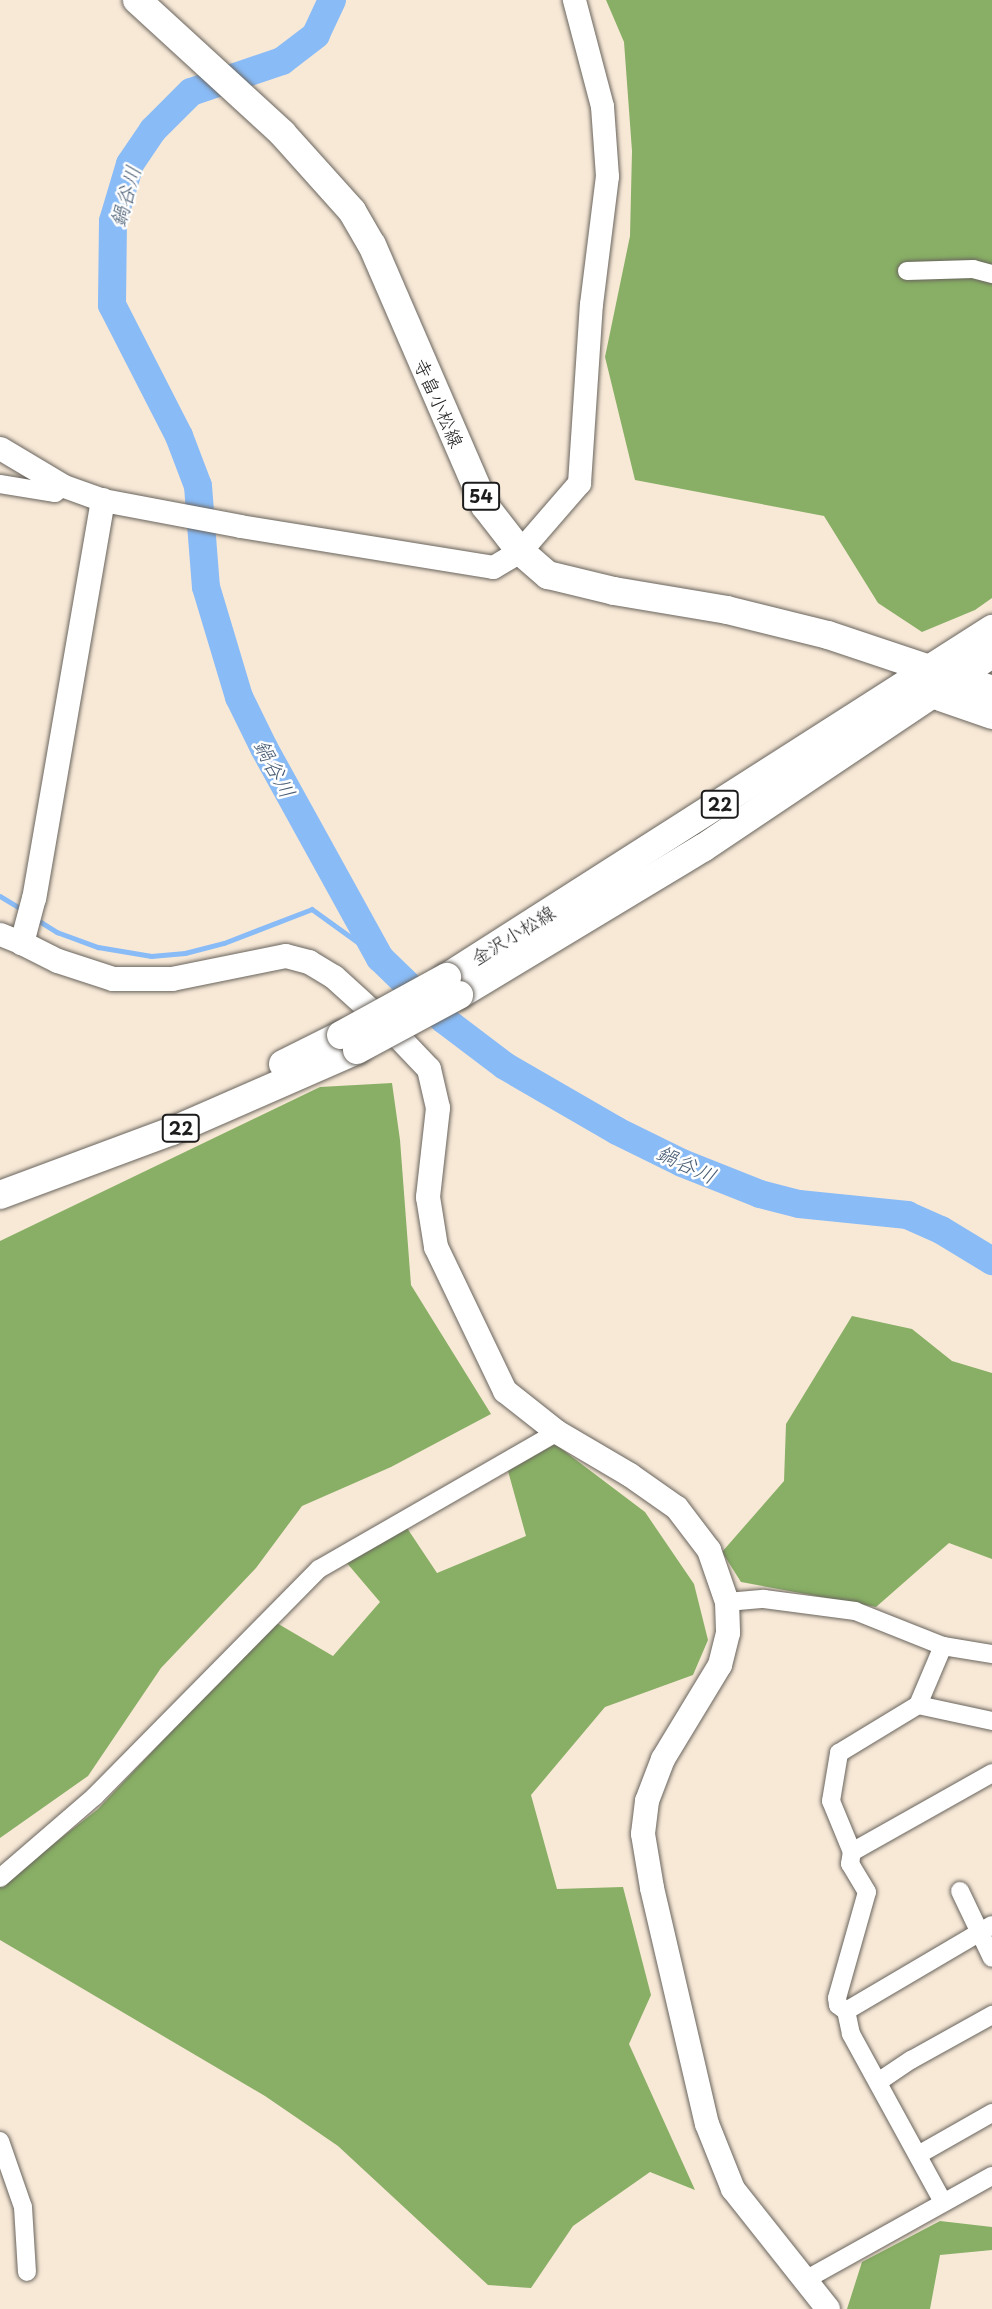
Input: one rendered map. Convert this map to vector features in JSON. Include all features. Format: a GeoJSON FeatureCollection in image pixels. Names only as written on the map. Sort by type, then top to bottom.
{"type":"FeatureCollection","features":[{"type":"Feature","properties":{"kind":"main road","name":"寺畠小松線"},"geometry":{"type":"LineString","coordinates":[[137,0],[282,133],[352,211],[372,245],[485,506],[520,551],[548,575],[614,591],[727,610],[828,635],[897,657],[992,715]]}},
{"type":"Feature","properties":{"kind":"main road"},"geometry":{"type":"LineString","coordinates":[[103,500],[34,898],[16,936],[58,961],[113,979],[172,979],[286,956],[309,962],[334,977],[388,1026],[429,1069],[438,1108],[428,1197],[436,1247],[505,1391],[557,1432],[630,1475],[677,1508],[709,1550],[727,1602],[728,1633],[720,1665],[663,1759],[647,1801],[643,1834],[652,1888],[707,2124],[733,2189],[828,2309]]}},
{"type":"Feature","properties":{"kind":"main road","name":"金沢小松線"},"geometry":{"type":"LineString","coordinates":[[0,1195],[172,1131],[349,1042],[703,848],[935,680],[992,629]]}},
{"type":"Feature","properties":{"kind":"main road","name":"金沢小松線"},"geometry":{"type":"LineString","coordinates":[[935,680],[992,654]]}},
{"type":"Feature","properties":{"kind":"main road","name":"寺畠小松線"},"geometry":{"type":"LineString","coordinates":[[935,680],[992,690]]}},
{"type":"Feature","properties":{"kind":"main road","name":"金沢小松線"},"geometry":{"type":"LineString","coordinates":[[0,1175],[164,1115],[271,1070],[349,1042]]}},
{"type":"Feature","properties":{"kind":"street"},"geometry":{"type":"LineString","coordinates":[[0,448],[64,486],[103,500],[240,526],[493,567],[520,551],[579,482],[591,304],[607,176],[602,106],[574,0]]}},
{"type":"Feature","properties":{"kind":"street"},"geometry":{"type":"LineString","coordinates":[[907,271],[972,270],[992,274]]}},
{"type":"Feature","properties":{"kind":"street"},"geometry":{"type":"LineString","coordinates":[[0,484],[55,493],[64,486]]}},
{"type":"Feature","properties":{"kind":"street"},"geometry":{"type":"LineString","coordinates":[[0,1878],[95,1796],[319,1569],[557,1432]]}},
{"type":"Feature","properties":{"kind":"street"},"geometry":{"type":"LineString","coordinates":[[727,1602],[764,1599],[855,1611],[943,1646],[992,1654]]}},
{"type":"Feature","properties":{"kind":"street"},"geometry":{"type":"LineString","coordinates":[[943,1646],[918,1705],[839,1753],[831,1801],[852,1852],[850,1864],[867,1892],[837,1998],[838,2005],[846,2011],[851,2034],[943,2202]]}},
{"type":"Feature","properties":{"kind":"street"},"geometry":{"type":"LineString","coordinates":[[918,1705],[992,1721]]}},
{"type":"Feature","properties":{"kind":"street"},"geometry":{"type":"LineString","coordinates":[[852,1852],[992,1773]]}},
{"type":"Feature","properties":{"kind":"street"},"geometry":{"type":"LineString","coordinates":[[960,1891],[985,1928],[992,1958]]}},
{"type":"Feature","properties":{"kind":"street"},"geometry":{"type":"LineString","coordinates":[[846,2011],[985,1928]]}},
{"type":"Feature","properties":{"kind":"street"},"geometry":{"type":"LineString","coordinates":[[878,2082],[911,2060],[992,2015]]}},
{"type":"Feature","properties":{"kind":"street"},"geometry":{"type":"LineString","coordinates":[[918,2155],[992,2113]]}},
{"type":"Feature","properties":{"kind":"street"},"geometry":{"type":"LineString","coordinates":[[0,2141],[23,2207],[27,2272]]}},
{"type":"Feature","properties":{"kind":"street"},"geometry":{"type":"LineString","coordinates":[[805,2280],[992,2176]]}},
{"type":"Feature","properties":{"kind":"green space"},"geometry":{"type":"Polygon","coordinates":[[[606,0],[992,0],[992,598],[975,610],[922,632],[878,603],[824,516],[635,480],[605,357],[630,236],[632,151],[624,42],[606,0]]]}},
{"type":"Feature","properties":{"kind":"green space"},"geometry":{"type":"Polygon","coordinates":[[[392,1083],[400,1140],[411,1285],[491,1414],[391,1467],[302,1506],[256,1568],[161,1668],[88,1776],[0,1838],[0,1241],[320,1087],[392,1083]]]}},
{"type":"Feature","properties":{"kind":"green space"},"geometry":{"type":"Polygon","coordinates":[[[852,1316],[912,1329],[952,1361],[992,1373],[992,1559],[949,1543],[876,1607],[741,1582],[722,1552],[784,1481],[786,1424],[852,1316]]]}},
{"type":"Feature","properties":{"kind":"green space"},"geometry":{"type":"Polygon","coordinates":[[[555,1444],[645,1512],[694,1584],[708,1640],[693,1675],[605,1707],[531,1795],[557,1889],[623,1887],[651,1995],[629,2044],[695,2190],[650,2172],[573,2226],[531,2288],[488,2285],[338,2146],[265,2096],[0,1940],[0,1886],[98,1809],[275,1622],[333,1656],[380,1602],[346,1562],[407,1528],[437,1573],[526,1536],[508,1471],[555,1444]]]}},
{"type":"Feature","properties":{"kind":"green space"},"geometry":{"type":"Polygon","coordinates":[[[940,2221],[992,2227],[992,2250],[940,2255],[930,2309],[847,2309],[862,2262],[940,2221]]]}},
{"type":"Feature","properties":{"kind":"waterway","name":"鍋谷川"},"geometry":{"type":"LineString","coordinates":[[332,0],[316,35],[282,61],[191,92],[153,130],[130,164],[113,221],[112,305],[179,436],[198,486],[206,587],[239,697],[264,748],[380,958],[443,1019],[505,1066],[617,1131],[682,1163],[760,1194],[799,1204],[907,1215],[941,1230],[992,1261]]}},
{"type":"Feature","properties":{"kind":"waterway"},"geometry":{"type":"LineString","coordinates":[[0,896],[23,910]]}},
{"type":"Feature","properties":{"kind":"waterway"},"geometry":{"type":"LineString","coordinates":[[36,919],[57,932],[98,947],[151,956],[185,953],[224,943],[312,909],[380,958]]}}]}
